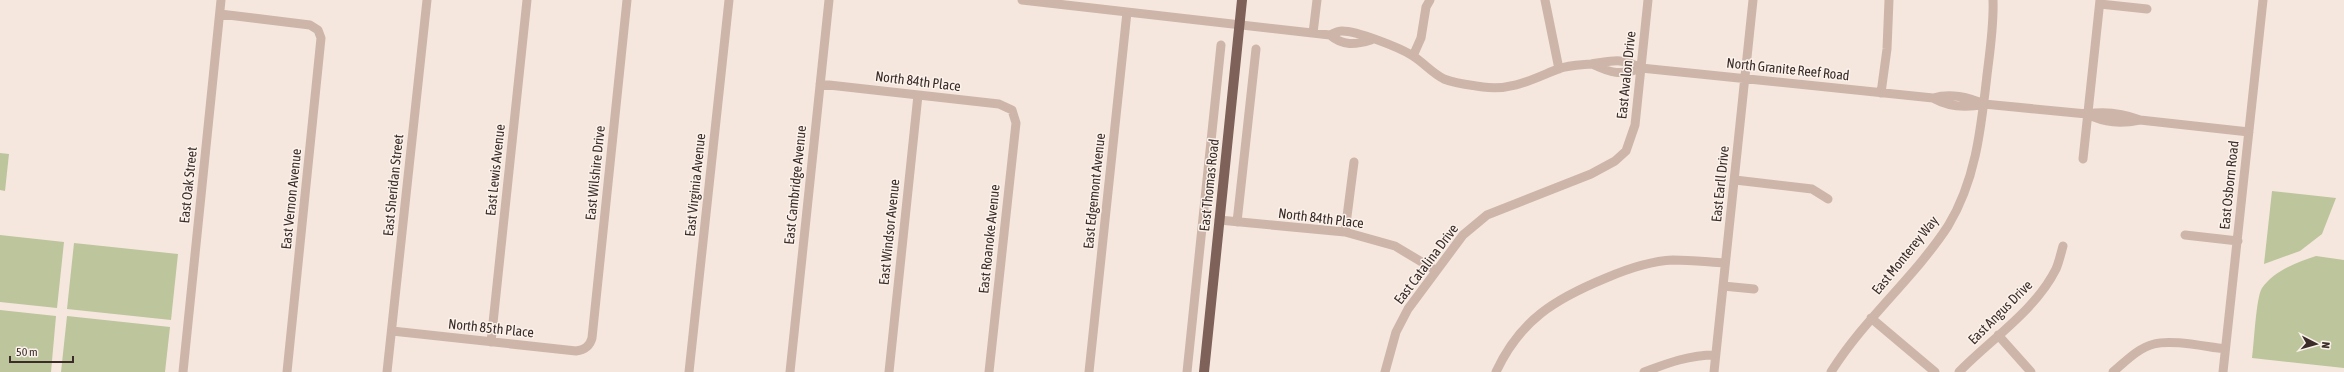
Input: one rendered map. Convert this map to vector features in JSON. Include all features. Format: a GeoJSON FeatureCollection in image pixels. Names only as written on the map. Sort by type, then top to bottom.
{"type":"FeatureCollection","features":[{"type":"Feature","properties":{"kind":"main road","name":"East Thomas Road"},"geometry":{"type":"LineString","coordinates":[[1204,372],[1242,0]]}},
{"type":"Feature","properties":{"kind":"street","name":"East Oak Street"},"geometry":{"type":"LineString","coordinates":[[183,372],[221,0]]}},
{"type":"Feature","properties":{"kind":"street","name":"East Sheridan Street"},"geometry":{"type":"LineString","coordinates":[[387,372],[427,0]]}},
{"type":"Feature","properties":{"kind":"street","name":"East Lewis Avenue"},"geometry":{"type":"LineString","coordinates":[[491,342],[527,0]]}},
{"type":"Feature","properties":{"kind":"street","name":"East Wilshire Drive"},"geometry":{"type":"LineString","coordinates":[[586,348],[592,338],[627,0]]}},
{"type":"Feature","properties":{"kind":"street","name":"East Virginia Avenue"},"geometry":{"type":"LineString","coordinates":[[689,372],[728,0]]}},
{"type":"Feature","properties":{"kind":"street","name":"East Cambridge Avenue"},"geometry":{"type":"LineString","coordinates":[[790,372],[829,0]]}},
{"type":"Feature","properties":{"kind":"street","name":"North Granite Reef Road"},"geometry":{"type":"LineString","coordinates":[[1022,0],[1077,3],[1127,12],[1330,35],[1340,31],[1358,33],[1371,40],[1396,47],[1413,56],[1431,72],[1444,79],[1487,87],[1520,86],[1559,69],[1613,59],[1627,61],[1641,68],[1933,98],[1944,95],[1971,98],[1984,104],[2088,114],[2101,112],[2125,114],[2140,120],[2249,132]]}},
{"type":"Feature","properties":{"kind":"street"},"geometry":{"type":"LineString","coordinates":[[1313,33],[1317,0]]}},
{"type":"Feature","properties":{"kind":"street"},"geometry":{"type":"LineString","coordinates":[[1413,56],[1421,38],[1426,7],[1430,0]]}},
{"type":"Feature","properties":{"kind":"street"},"geometry":{"type":"LineString","coordinates":[[1545,0],[1559,69]]}},
{"type":"Feature","properties":{"kind":"street","name":"East Avalon Drive"},"geometry":{"type":"LineString","coordinates":[[1544,193],[1605,167],[1626,151],[1635,125],[1648,0]]}},
{"type":"Feature","properties":{"kind":"street","name":"East Earll Drive"},"geometry":{"type":"LineString","coordinates":[[1714,372],[1754,0]]}},
{"type":"Feature","properties":{"kind":"street"},"geometry":{"type":"LineString","coordinates":[[1881,92],[1886,49],[1889,0]]}},
{"type":"Feature","properties":{"kind":"street","name":"East Monterey Way"},"geometry":{"type":"LineString","coordinates":[[1831,372],[1871,318],[1931,249],[1960,203],[1971,175],[1979,146],[1992,29],[1993,0]]}},
{"type":"Feature","properties":{"kind":"street","name":"East Osborn Road"},"geometry":{"type":"LineString","coordinates":[[2223,372],[2263,0]]}},
{"type":"Feature","properties":{"kind":"street"},"geometry":{"type":"LineString","coordinates":[[2083,159],[2100,2],[2147,9]]}},
{"type":"Feature","properties":{"kind":"street","name":"East Edgemont Avenue"},"geometry":{"type":"LineString","coordinates":[[1089,372],[1127,12]]}},
{"type":"Feature","properties":{"kind":"street","name":"East Vernon Avenue"},"geometry":{"type":"LineString","coordinates":[[220,14],[306,24],[318,30],[321,44],[287,372]]}},
{"type":"Feature","properties":{"kind":"street","name":"East Thomas Road"},"geometry":{"type":"LineString","coordinates":[[1187,372],[1221,45]]}},
{"type":"Feature","properties":{"kind":"street"},"geometry":{"type":"LineString","coordinates":[[1237,222],[1256,49]]}},
{"type":"Feature","properties":{"kind":"street","name":"North Granite Reef Road"},"geometry":{"type":"LineString","coordinates":[[1592,64],[1608,72],[1626,73],[1641,68]]}},
{"type":"Feature","properties":{"kind":"street","name":"North 84th Place"},"geometry":{"type":"LineString","coordinates":[[820,84],[999,104],[1012,110]]}},
{"type":"Feature","properties":{"kind":"street","name":"East Windsor Avenue"},"geometry":{"type":"LineString","coordinates":[[889,372],[918,94]]}},
{"type":"Feature","properties":{"kind":"street","name":"East Roanoke Avenue"},"geometry":{"type":"LineString","coordinates":[[989,372],[1016,123],[1012,110]]}},
{"type":"Feature","properties":{"kind":"street"},"geometry":{"type":"LineString","coordinates":[[1345,232],[1354,162]]}},
{"type":"Feature","properties":{"kind":"street"},"geometry":{"type":"LineString","coordinates":[[1734,180],[1812,189],[1828,199]]}},
{"type":"Feature","properties":{"kind":"street","name":"East Catalina Drive"},"geometry":{"type":"LineString","coordinates":[[1385,372],[1396,332],[1408,309],[1463,235],[1487,215],[1544,193]]}},
{"type":"Feature","properties":{"kind":"street","name":"North 84th Place"},"geometry":{"type":"LineString","coordinates":[[1219,220],[1345,232],[1395,246],[1436,270]]}},
{"type":"Feature","properties":{"kind":"street"},"geometry":{"type":"LineString","coordinates":[[2185,235],[2238,241]]}},
{"type":"Feature","properties":{"kind":"street","name":"East Angus Drive"},"geometry":{"type":"LineString","coordinates":[[1959,372],[2020,315],[2042,290],[2056,269],[2063,246]]}},
{"type":"Feature","properties":{"kind":"street"},"geometry":{"type":"LineString","coordinates":[[1496,372],[1522,331],[1548,307],[1569,293],[1620,272],[1649,264],[1673,260],[1725,263]]}},
{"type":"Feature","properties":{"kind":"street"},"geometry":{"type":"LineString","coordinates":[[1723,286],[1754,290]]}},
{"type":"Feature","properties":{"kind":"street"},"geometry":{"type":"LineString","coordinates":[[1871,318],[1935,372]]}},
{"type":"Feature","properties":{"kind":"street","name":"North 85th Place"},"geometry":{"type":"LineString","coordinates":[[392,331],[576,351],[586,348]]}},
{"type":"Feature","properties":{"kind":"street"},"geometry":{"type":"LineString","coordinates":[[1998,335],[2031,372]]}},
{"type":"Feature","properties":{"kind":"street"},"geometry":{"type":"LineString","coordinates":[[2114,372],[2134,354],[2154,344],[2170,343],[2226,349]]}},
{"type":"Feature","properties":{"kind":"street"},"geometry":{"type":"LineString","coordinates":[[1644,372],[1673,360],[1694,356],[1715,355]]}},
{"type":"Feature","properties":{"kind":"green space"},"geometry":{"type":"Polygon","coordinates":[[[0,153],[9,154],[5,191],[0,190],[0,153]]]}},
{"type":"Feature","properties":{"kind":"green space"},"geometry":{"type":"Polygon","coordinates":[[[2272,191],[2336,198],[2322,234],[2300,251],[2264,264],[2272,191]]]}},
{"type":"Feature","properties":{"kind":"green space"},"geometry":{"type":"Polygon","coordinates":[[[0,235],[64,242],[57,308],[0,302],[0,235]]]}},
{"type":"Feature","properties":{"kind":"green space"},"geometry":{"type":"Polygon","coordinates":[[[74,243],[178,254],[171,320],[67,309],[74,243]]]}},
{"type":"Feature","properties":{"kind":"green space"},"geometry":{"type":"Polygon","coordinates":[[[2316,256],[2344,260],[2344,368],[2252,358],[2258,301],[2262,288],[2279,272],[2294,264],[2316,256]]]}},
{"type":"Feature","properties":{"kind":"green space"},"geometry":{"type":"Polygon","coordinates":[[[0,310],[56,316],[51,372],[0,372],[0,310]]]}},
{"type":"Feature","properties":{"kind":"green space"},"geometry":{"type":"Polygon","coordinates":[[[67,316],[170,327],[165,372],[61,372],[67,316]]]}}]}
